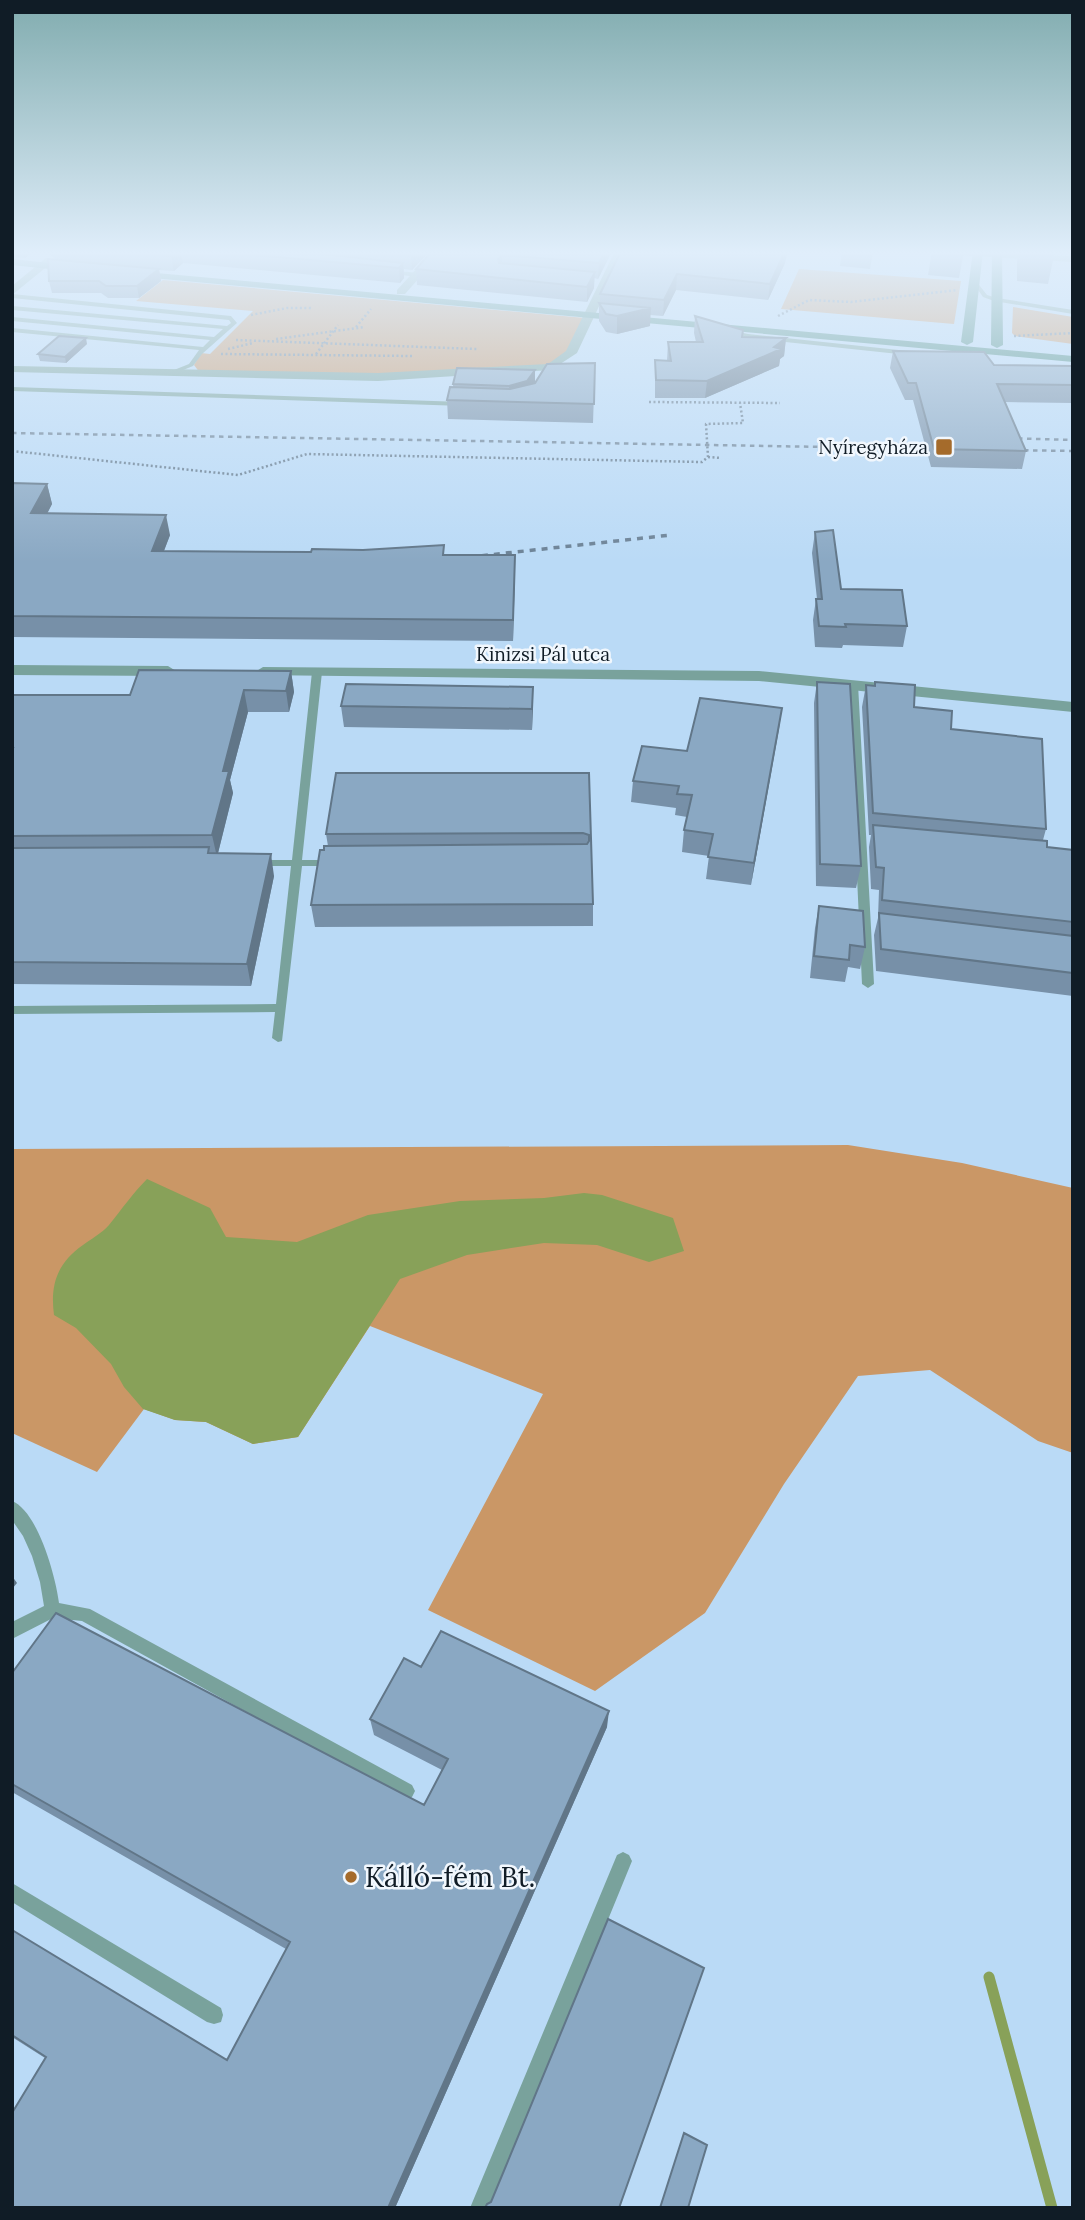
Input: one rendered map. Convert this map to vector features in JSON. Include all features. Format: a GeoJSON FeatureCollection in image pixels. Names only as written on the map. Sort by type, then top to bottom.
{"type":"FeatureCollection","features":[{"type":"Feature","properties":{"kind":"main road"},"geometry":{"type":"LineString","coordinates":[[964,355],[1073,359]]}},
{"type":"Feature","properties":{"kind":"street"},"geometry":{"type":"LineString","coordinates":[[12,369],[164,374],[194,370],[378,377],[551,367],[569,355]]}},
{"type":"Feature","properties":{"kind":"street"},"geometry":{"type":"LineString","coordinates":[[12,670],[190,671]]}},
{"type":"Feature","properties":{"kind":"street","name":"Kinizsi Pál utca"},"geometry":{"type":"LineString","coordinates":[[245,671],[708,674],[853,684],[1073,707]]}},
{"type":"Feature","properties":{"kind":"lane"},"geometry":{"type":"LineString","coordinates":[[194,370],[202,355]]}},
{"type":"Feature","properties":{"kind":"lane"},"geometry":{"type":"LineString","coordinates":[[954,357],[977,356]]}},
{"type":"Feature","properties":{"kind":"lane"},"geometry":{"type":"LineString","coordinates":[[542,379],[551,367]]}},
{"type":"Feature","properties":{"kind":"lane"},"geometry":{"type":"LineString","coordinates":[[12,388],[471,404]]}},
{"type":"Feature","properties":{"kind":"lane"},"geometry":{"type":"LineString","coordinates":[[278,1038],[317,672]]}},
{"type":"Feature","properties":{"kind":"lane"},"geometry":{"type":"LineString","coordinates":[[853,684],[868,984]]}},
{"type":"Feature","properties":{"kind":"lane"},"geometry":{"type":"LineString","coordinates":[[861,840],[874,841]]}},
{"type":"Feature","properties":{"kind":"lane"},"geometry":{"type":"LineString","coordinates":[[243,863],[351,862]]}},
{"type":"Feature","properties":{"kind":"lane"},"geometry":{"type":"LineString","coordinates":[[865,926],[879,928]]}},
{"type":"Feature","properties":{"kind":"lane"},"geometry":{"type":"LineString","coordinates":[[12,1010],[281,1008]]}},
{"type":"Feature","properties":{"kind":"lane"},"geometry":{"type":"LineString","coordinates":[[12,1508],[38,1547],[49,1578],[52,1610]]}},
{"type":"Feature","properties":{"kind":"lane"},"geometry":{"type":"LineString","coordinates":[[12,1631],[52,1610],[84,1614],[406,1791]]}},
{"type":"Feature","properties":{"kind":"lane"},"geometry":{"type":"LineString","coordinates":[[480,2208],[623,1861]]}},
{"type":"Feature","properties":{"kind":"lane"},"geometry":{"type":"LineString","coordinates":[[12,1892],[214,2015]]}},
{"type":"Feature","properties":{"kind":"path"},"geometry":{"type":"LineString","coordinates":[[274,355],[417,356]]}},
{"type":"Feature","properties":{"kind":"path"},"geometry":{"type":"LineString","coordinates":[[303,376],[316,355]]}},
{"type":"Feature","properties":{"kind":"path"},"geometry":{"type":"LineString","coordinates":[[649,402],[780,403]]}},
{"type":"Feature","properties":{"kind":"path"},"geometry":{"type":"LineString","coordinates":[[708,457],[706,424],[743,423],[740,403]]}},
{"type":"Feature","properties":{"kind":"path"},"geometry":{"type":"LineString","coordinates":[[12,451],[239,475],[307,454],[702,462],[708,457],[721,457]]}},
{"type":"Feature","properties":{"kind":"shaded area"},"geometry":{"type":"Polygon","coordinates":[[[200,355],[564,355],[552,365],[380,376],[200,373],[194,365],[200,355]]]}},
{"type":"Feature","properties":{"kind":"shaded area"},"geometry":{"type":"Polygon","coordinates":[[[848,1145],[962,1163],[1073,1188],[1073,1453],[1038,1441],[930,1370],[858,1376],[784,1484],[705,1613],[595,1691],[428,1610],[543,1394],[370,1326],[298,1437],[253,1444],[206,1422],[175,1420],[144,1409],[97,1472],[12,1433],[12,1149],[848,1145]]]}},
{"type":"Feature","properties":{"kind":"shaded area"},"geometry":{"type":"Polygon","coordinates":[[[147,1179],[210,1208],[226,1237],[297,1242],[368,1215],[460,1201],[544,1198],[584,1193],[602,1195],[673,1218],[684,1251],[649,1262],[597,1245],[544,1243],[467,1255],[400,1279],[298,1437],[253,1444],[206,1422],[175,1420],[143,1409],[124,1387],[111,1364],[76,1328],[54,1315],[53,1294],[61,1267],[74,1252],[106,1228],[147,1179]]]}},
{"type":"Feature","properties":{"kind":"building"},"geometry":{"type":"Polygon","coordinates":[[[670,355],[768,355],[707,381],[656,380],[655,360],[671,361],[670,355]]]}},
{"type":"Feature","properties":{"kind":"building"},"geometry":{"type":"Polygon","coordinates":[[[895,355],[986,355],[994,365],[1073,366],[1073,385],[997,384],[1026,451],[934,449],[916,383],[908,383],[895,355]]]}},
{"type":"Feature","properties":{"kind":"building"},"geometry":{"type":"Polygon","coordinates":[[[595,363],[594,404],[447,400],[450,387],[510,389],[535,383],[547,364],[595,363]]]}},
{"type":"Feature","properties":{"kind":"building"},"geometry":{"type":"Polygon","coordinates":[[[457,368],[535,370],[527,381],[509,386],[453,384],[457,368]]]}},
{"type":"Feature","properties":{"kind":"building"},"geometry":{"type":"Polygon","coordinates":[[[12,483],[47,484],[31,513],[166,515],[152,551],[311,552],[312,549],[363,550],[444,545],[443,555],[515,555],[513,620],[12,616],[12,483]]]}},
{"type":"Feature","properties":{"kind":"building"},"geometry":{"type":"Polygon","coordinates":[[[833,530],[841,589],[902,590],[907,626],[819,626],[816,599],[822,599],[815,532],[833,530]]]}},
{"type":"Feature","properties":{"kind":"building"},"geometry":{"type":"Polygon","coordinates":[[[139,670],[291,671],[286,691],[244,690],[223,771],[229,771],[212,835],[12,836],[12,695],[130,695],[139,670]]]}},
{"type":"Feature","properties":{"kind":"building"},"geometry":{"type":"Polygon","coordinates":[[[817,682],[850,684],[861,866],[820,864],[817,682]]]}},
{"type":"Feature","properties":{"kind":"building"},"geometry":{"type":"Polygon","coordinates":[[[875,682],[915,685],[914,707],[952,711],[951,729],[1042,739],[1046,829],[873,813],[866,685],[875,686],[875,682]]]}},
{"type":"Feature","properties":{"kind":"building"},"geometry":{"type":"Polygon","coordinates":[[[346,684],[533,687],[532,709],[341,706],[346,684]]]}},
{"type":"Feature","properties":{"kind":"building"},"geometry":{"type":"Polygon","coordinates":[[[700,698],[782,708],[754,863],[708,857],[713,834],[684,830],[692,795],[677,794],[679,786],[633,781],[642,746],[687,751],[700,698]]]}},
{"type":"Feature","properties":{"kind":"building"},"geometry":{"type":"Polygon","coordinates":[[[336,773],[589,773],[593,904],[311,905],[320,850],[324,850],[324,846],[587,844],[589,841],[589,835],[583,833],[326,834],[336,773]]]}},
{"type":"Feature","properties":{"kind":"building"},"geometry":{"type":"Polygon","coordinates":[[[873,825],[1047,841],[1047,847],[1073,850],[1073,922],[882,900],[884,868],[876,867],[873,825]]]}},
{"type":"Feature","properties":{"kind":"building"},"geometry":{"type":"Polygon","coordinates":[[[209,847],[208,853],[271,854],[247,964],[12,962],[12,848],[209,847]]]}},
{"type":"Feature","properties":{"kind":"building"},"geometry":{"type":"Polygon","coordinates":[[[819,906],[863,911],[865,947],[850,945],[849,960],[814,956],[819,906]]]}},
{"type":"Feature","properties":{"kind":"building"},"geometry":{"type":"Polygon","coordinates":[[[879,913],[1073,936],[1073,973],[881,949],[879,913]]]}},
{"type":"Feature","properties":{"kind":"building","name":"Kálló-fém Bt."},"geometry":{"type":"Polygon","coordinates":[[[56,1613],[424,1805],[448,1759],[370,1719],[404,1658],[421,1667],[441,1631],[609,1711],[388,2208],[12,2208],[12,2113],[46,2057],[12,2035],[12,1930],[227,2060],[290,1942],[12,1784],[12,1673],[56,1613]]]}},
{"type":"Feature","properties":{"kind":"building"},"geometry":{"type":"Polygon","coordinates":[[[608,1919],[704,1968],[619,2208],[485,2208],[491,2202],[608,1919]]]}},
{"type":"Feature","properties":{"kind":"building"},"geometry":{"type":"Polygon","coordinates":[[[684,2133],[707,2145],[688,2208],[660,2208],[684,2133]]]}},
{"type":"Feature","properties":{"kind":"waterway"},"geometry":{"type":"LineString","coordinates":[[989,1977],[1052,2208]]}},
{"type":"Feature","properties":{"kind":"railway"},"geometry":{"type":"LineString","coordinates":[[12,433],[943,449]]}},
{"type":"Feature","properties":{"kind":"railway"},"geometry":{"type":"LineString","coordinates":[[1000,438],[1073,440]]}},
{"type":"Feature","properties":{"kind":"railway"},"geometry":{"type":"LineString","coordinates":[[1006,450],[1073,451]]}},
{"type":"Feature","properties":{"kind":"railway"},"geometry":{"type":"LineString","coordinates":[[470,557],[671,535]]}},
{"type":"Feature","properties":{"kind":"place","name":"Nyíregyháza"},"geometry":{"type":"Point","coordinates":[944,447]}},
{"type":"Feature","properties":{"kind":"place","name":"Kálló-fém Bt."},"geometry":{"type":"Point","coordinates":[351,1877]}}]}
